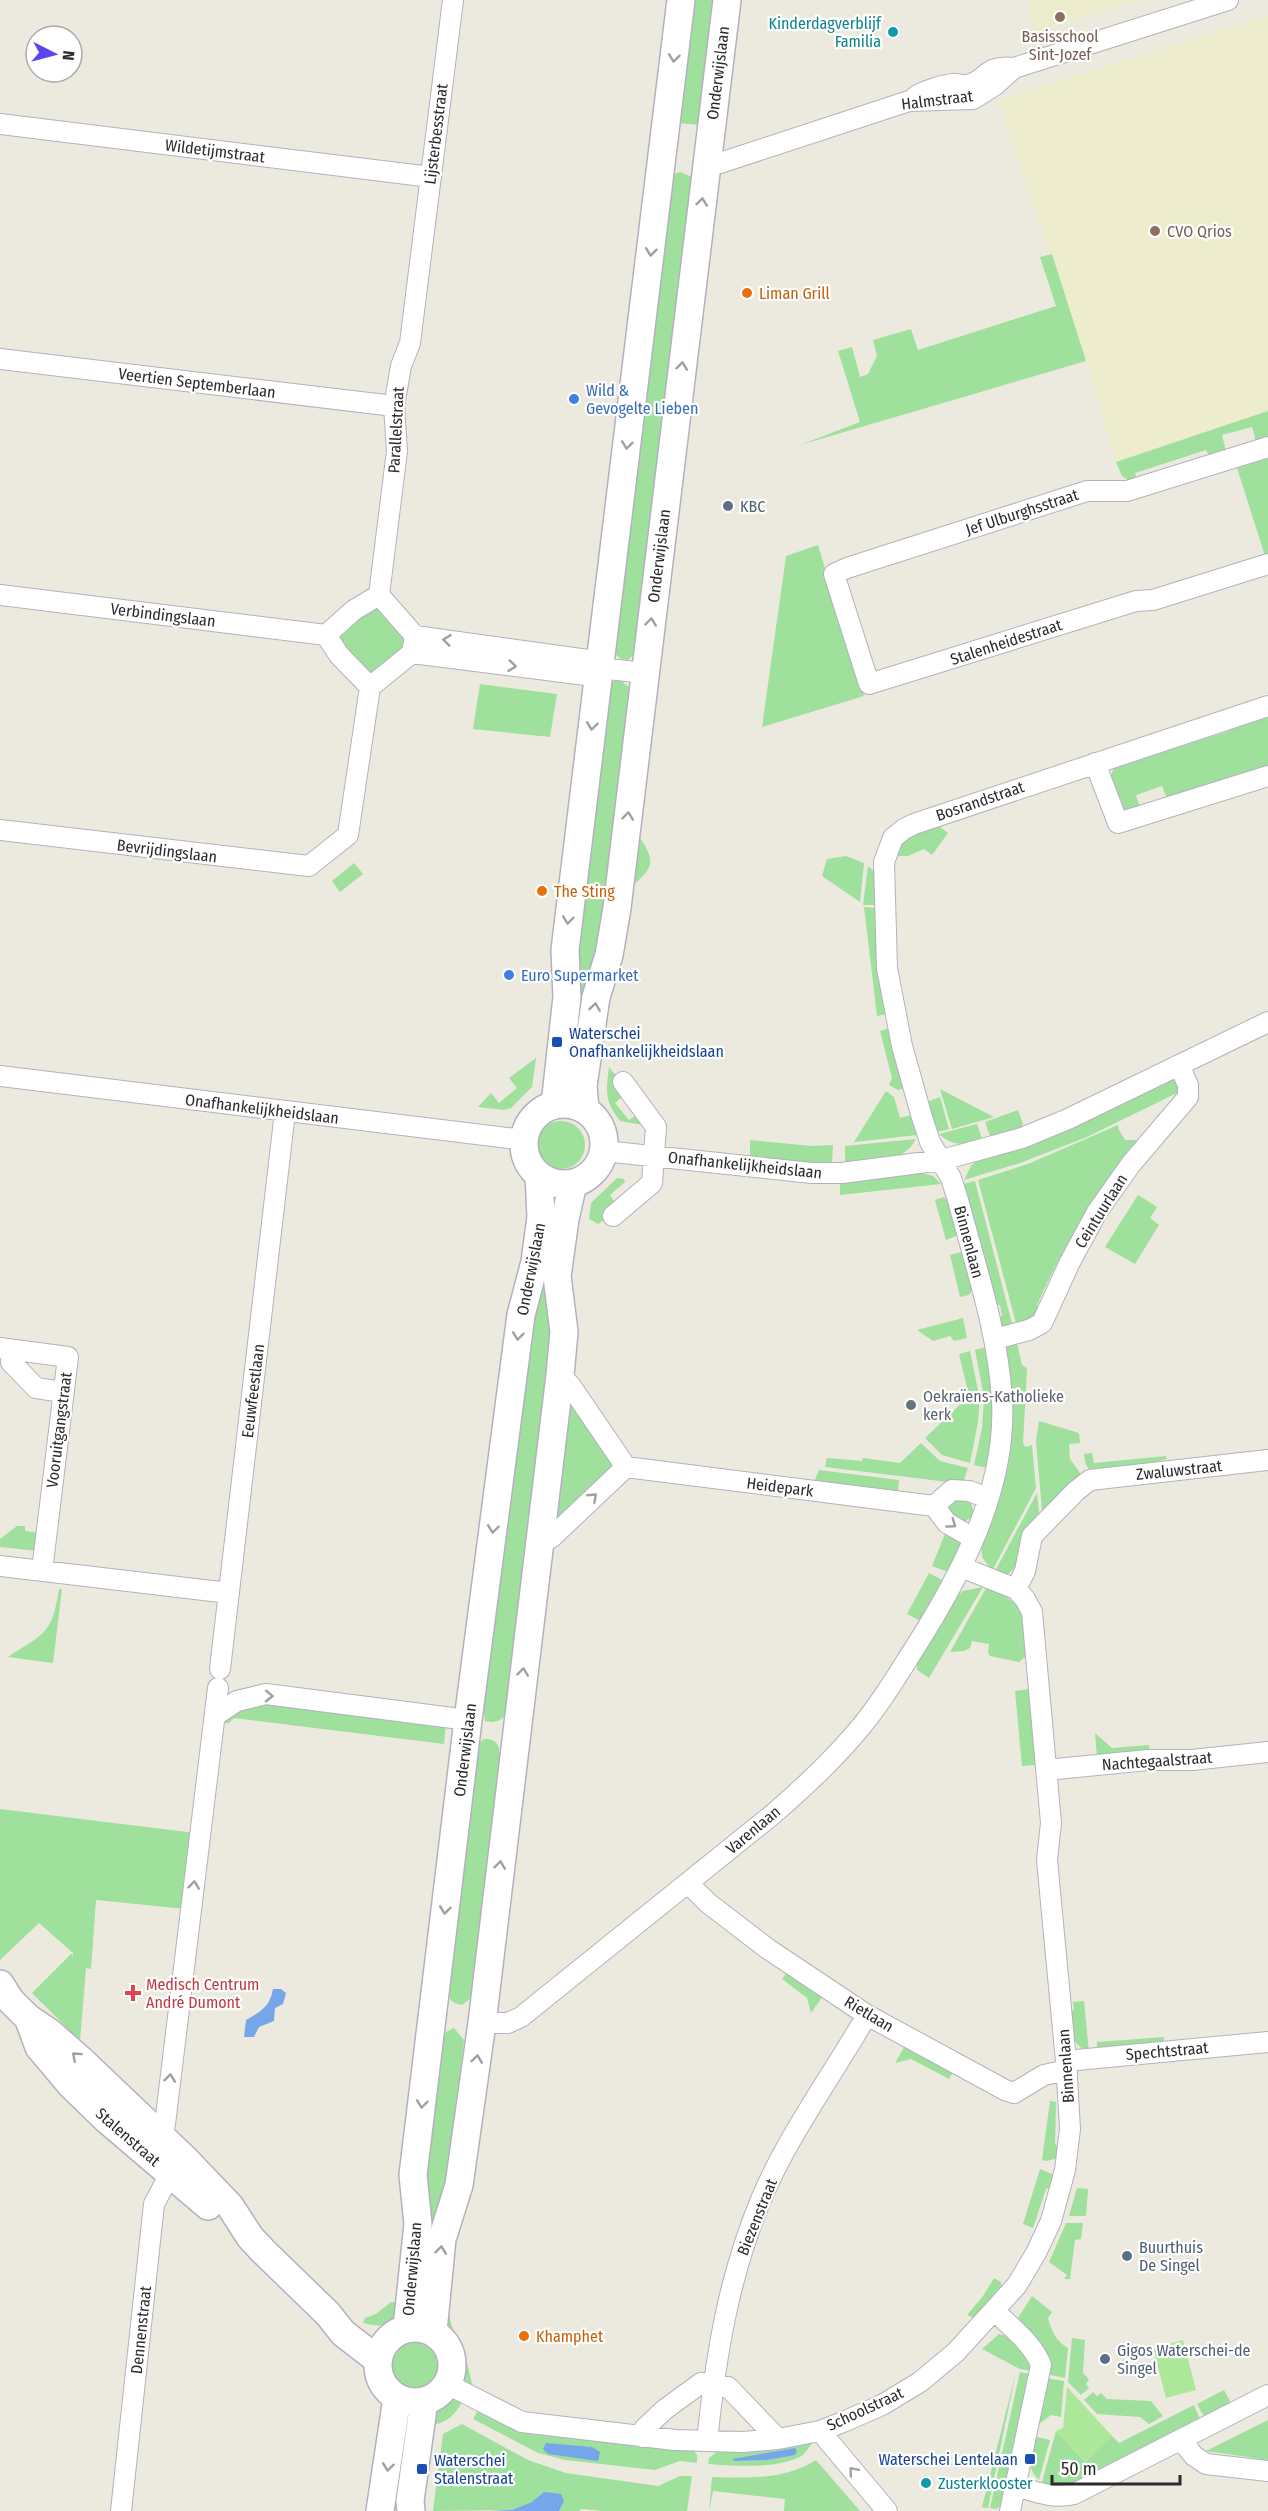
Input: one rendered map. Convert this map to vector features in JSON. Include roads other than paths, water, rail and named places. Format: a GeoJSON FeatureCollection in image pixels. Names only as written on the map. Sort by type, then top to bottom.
{"type":"FeatureCollection","features":[{"type":"Feature","properties":{"kind":"main road"},"geometry":{"type":"LineString","coordinates":[[555,1104],[567,997],[565,950],[681,0]]}},
{"type":"Feature","properties":{"kind":"main road","name":"Onderwijslaan"},"geometry":{"type":"LineString","coordinates":[[585,1109],[583,1086],[596,997],[609,955],[617,908],[727,0]]}},
{"type":"Feature","properties":{"kind":"main road"},"geometry":{"type":"LineString","coordinates":[[524,1140],[530,1124],[540,1112],[555,1104],[575,1105],[585,1109],[597,1120],[604,1135],[604,1151],[598,1165],[588,1177],[573,1183],[561,1184],[539,1175]]}},
{"type":"Feature","properties":{"kind":"main road","name":"Onderwijslaan"},"geometry":{"type":"LineString","coordinates":[[401,2340],[418,2224],[413,2175],[463,1720],[521,1315],[535,1262],[540,1228],[542,1208],[539,1175],[528,1159],[524,1140]]}},
{"type":"Feature","properties":{"kind":"main road","name":"Onderwijslaan"},"geometry":{"type":"LineString","coordinates":[[397,2398],[386,2388],[379,2375],[401,2340],[442,2239],[459,2185],[482,2023],[560,1375],[564,1332],[557,1276],[573,1183]]}},
{"type":"Feature","properties":{"kind":"main road","name":"Stalenstraat"},"geometry":{"type":"LineString","coordinates":[[10,2000],[39,2047],[71,2085],[106,2119],[153,2144],[178,2167],[221,2219],[250,2237],[328,2314],[401,2340]]}},
{"type":"Feature","properties":{"kind":"main road","name":"Onderwijslaan"},"geometry":{"type":"LineString","coordinates":[[401,2340],[442,2339],[449,2349],[452,2360],[452,2373],[447,2384]]}},
{"type":"Feature","properties":{"kind":"main road"},"geometry":{"type":"LineString","coordinates":[[380,2511],[397,2398],[411,2402],[424,2401],[438,2395],[447,2384]]}},
{"type":"Feature","properties":{"kind":"main road"},"geometry":{"type":"LineString","coordinates":[[411,2511],[410,2501],[424,2401]]}},
{"type":"Feature","properties":{"kind":"street","name":"Lijsterbesstraat"},"geometry":{"type":"LineString","coordinates":[[421,268],[453,0]]}},
{"type":"Feature","properties":{"kind":"street","name":"Halmstraat"},"geometry":{"type":"LineString","coordinates":[[707,161],[720,162],[909,101],[973,99],[994,86],[1014,68],[1228,0]]}},
{"type":"Feature","properties":{"kind":"street","name":"Wildetijmstraat"},"geometry":{"type":"LineString","coordinates":[[0,124],[431,177]]}},
{"type":"Feature","properties":{"kind":"street","name":"Parallelstraat"},"geometry":{"type":"LineString","coordinates":[[379,595],[397,451],[394,406],[401,366],[410,347],[421,268]]}},
{"type":"Feature","properties":{"kind":"street","name":"Veertien Septemberlaan"},"geometry":{"type":"LineString","coordinates":[[0,359],[394,406]]}},
{"type":"Feature","properties":{"kind":"street","name":"Jef Ulburghsstraat"},"geometry":{"type":"LineString","coordinates":[[847,568],[1087,491],[1127,491],[1268,447]]}},
{"type":"Feature","properties":{"kind":"street","name":"Stalenheidestraat"},"geometry":{"type":"LineString","coordinates":[[847,568],[834,574],[869,684],[1136,601],[1153,600],[1268,564]]}},
{"type":"Feature","properties":{"kind":"street","name":"Verbindingslaan"},"geometry":{"type":"LineString","coordinates":[[0,595],[326,635]]}},
{"type":"Feature","properties":{"kind":"street"},"geometry":{"type":"LineString","coordinates":[[414,645],[370,687],[339,655],[326,635],[354,610],[379,595],[414,645],[481,653],[586,675],[599,668],[645,673]]}},
{"type":"Feature","properties":{"kind":"street","name":"Bevrijdingslaan"},"geometry":{"type":"LineString","coordinates":[[0,830],[309,867],[348,835],[370,687]]}},
{"type":"Feature","properties":{"kind":"street","name":"Bosrandstraat"},"geometry":{"type":"LineString","coordinates":[[884,862],[893,838],[904,829],[1268,706]]}},
{"type":"Feature","properties":{"kind":"street"},"geometry":{"type":"LineString","coordinates":[[1095,763],[1118,823],[1268,776]]}},
{"type":"Feature","properties":{"kind":"street","name":"Binnenlaan"},"geometry":{"type":"LineString","coordinates":[[884,862],[884,920],[893,1006],[930,1142],[942,1160],[958,1200],[995,1339],[1002,1400],[1001,1432],[988,1498],[961,1567]]}},
{"type":"Feature","properties":{"kind":"street"},"geometry":{"type":"LineString","coordinates":[[942,1160],[1022,1138],[1068,1119],[1268,1022]]}},
{"type":"Feature","properties":{"kind":"street","name":"Ceintuurlaan"},"geometry":{"type":"LineString","coordinates":[[995,1339],[1029,1330],[1042,1323],[1070,1262],[1097,1212],[1131,1164],[1188,1097],[1188,1085],[1179,1065]]}},
{"type":"Feature","properties":{"kind":"street","name":"Onafhankelijkheidslaan"},"geometry":{"type":"LineString","coordinates":[[0,1076],[524,1140]]}},
{"type":"Feature","properties":{"kind":"street","name":"Onafhankelijkheidslaan"},"geometry":{"type":"LineString","coordinates":[[612,1216],[652,1183],[655,1156],[656,1127],[623,1082]]}},
{"type":"Feature","properties":{"kind":"street","name":"Eeuwfeestlaan"},"geometry":{"type":"LineString","coordinates":[[153,2144],[165,2124],[216,1714],[285,1112]]}},
{"type":"Feature","properties":{"kind":"street","name":"Onafhankelijkheidslaan"},"geometry":{"type":"LineString","coordinates":[[604,1151],[812,1173],[842,1173],[942,1160]]}},
{"type":"Feature","properties":{"kind":"street"},"geometry":{"type":"LineString","coordinates":[[6,1349],[11,1362],[36,1388],[63,1392]]}},
{"type":"Feature","properties":{"kind":"street","name":"Vooruitgangstraat"},"geometry":{"type":"LineString","coordinates":[[6,1349],[68,1357],[42,1570]]}},
{"type":"Feature","properties":{"kind":"street"},"geometry":{"type":"LineString","coordinates":[[538,1545],[551,1538],[626,1467],[570,1385],[560,1375]]}},
{"type":"Feature","properties":{"kind":"street","name":"Zwaluwstraat"},"geometry":{"type":"LineString","coordinates":[[1016,1589],[1027,1566],[1028,1548],[1032,1536],[1076,1491],[1090,1480],[1268,1460]]}},
{"type":"Feature","properties":{"kind":"street","name":"Heidepark"},"geometry":{"type":"LineString","coordinates":[[626,1467],[934,1506]]}},
{"type":"Feature","properties":{"kind":"street"},"geometry":{"type":"LineString","coordinates":[[973,1538],[947,1523],[934,1506],[952,1490],[969,1491],[988,1498]]}},
{"type":"Feature","properties":{"kind":"street"},"geometry":{"type":"LineString","coordinates":[[0,1566],[229,1593]]}},
{"type":"Feature","properties":{"kind":"street"},"geometry":{"type":"LineString","coordinates":[[961,1567],[1016,1589]]}},
{"type":"Feature","properties":{"kind":"street","name":"Varenlaan"},"geometry":{"type":"LineString","coordinates":[[482,2023],[508,2023],[521,2017],[802,1788],[854,1734],[895,1679],[928,1628],[961,1567]]}},
{"type":"Feature","properties":{"kind":"street","name":"Binnenlaan"},"geometry":{"type":"LineString","coordinates":[[995,2311],[1027,2270],[1051,2221],[1065,2170],[1070,2129],[1047,1860],[1051,1822],[1032,1612],[1016,1589]]}},
{"type":"Feature","properties":{"kind":"street"},"geometry":{"type":"LineString","coordinates":[[216,1714],[237,1701],[266,1694],[463,1720]]}},
{"type":"Feature","properties":{"kind":"street","name":"Nachtegaalstraat"},"geometry":{"type":"LineString","coordinates":[[1046,1770],[1148,1760],[1192,1760],[1268,1752]]}},
{"type":"Feature","properties":{"kind":"street","name":"Rietlaan"},"geometry":{"type":"LineString","coordinates":[[688,1883],[708,1903],[768,1949],[867,2015],[1005,2090],[1014,2093],[1066,2065]]}},
{"type":"Feature","properties":{"kind":"street","name":"Biezenstraat"},"geometry":{"type":"LineString","coordinates":[[707,2441],[713,2385],[726,2305],[745,2241],[763,2196],[787,2149],[867,2015]]}},
{"type":"Feature","properties":{"kind":"street","name":"Spechtstraat"},"geometry":{"type":"LineString","coordinates":[[1066,2065],[1268,2042]]}},
{"type":"Feature","properties":{"kind":"street","name":"Dennenstraat"},"geometry":{"type":"LineString","coordinates":[[121,2511],[154,2204],[178,2167]]}},
{"type":"Feature","properties":{"kind":"street"},"geometry":{"type":"LineString","coordinates":[[995,2311],[1029,2344],[1037,2354],[1041,2365],[1010,2511]]}},
{"type":"Feature","properties":{"kind":"street","name":"Schoolstraat"},"geometry":{"type":"LineString","coordinates":[[447,2384],[522,2422],[643,2437],[743,2442],[778,2439],[819,2431],[882,2405],[920,2382],[956,2352],[995,2311]]}},
{"type":"Feature","properties":{"kind":"street"},"geometry":{"type":"LineString","coordinates":[[643,2437],[644,2429],[664,2410],[701,2383],[728,2387],[778,2439]]}},
{"type":"Feature","properties":{"kind":"street"},"geometry":{"type":"LineString","coordinates":[[1016,2486],[1061,2497],[1074,2494],[1268,2395]]}},
{"type":"Feature","properties":{"kind":"street"},"geometry":{"type":"LineString","coordinates":[[819,2431],[886,2511]]}},
{"type":"Feature","properties":{"kind":"street"},"geometry":{"type":"LineString","coordinates":[[1181,2440],[1194,2456],[1206,2464],[1268,2471]]}},
{"type":"Feature","properties":{"kind":"water"},"geometry":{"type":"Polygon","coordinates":[[[273,1989],[281,1989],[286,1993],[283,2004],[275,2008],[274,2021],[259,2027],[254,2037],[244,2037],[246,2020],[267,2004],[273,1989]]]}},
{"type":"Feature","properties":{"kind":"water"},"geometry":{"type":"Polygon","coordinates":[[[546,2443],[592,2447],[600,2452],[598,2461],[548,2454],[543,2449],[546,2443]]]}},
{"type":"Feature","properties":{"kind":"water"},"geometry":{"type":"Polygon","coordinates":[[[795,2448],[797,2451],[795,2455],[767,2460],[735,2461],[732,2459],[795,2448]]]}},
{"type":"Feature","properties":{"kind":"water"},"geometry":{"type":"Polygon","coordinates":[[[544,2492],[561,2494],[564,2501],[559,2511],[490,2511],[512,2510],[532,2502],[544,2492]]]}},
{"type":"Feature","properties":{"kind":"place","name":"Basisschool Sint-Jozef"},"geometry":{"type":"Point","coordinates":[1060,17]}},
{"type":"Feature","properties":{"kind":"place","name":"Kinderdagverblijf Familia"},"geometry":{"type":"Point","coordinates":[893,32]}},
{"type":"Feature","properties":{"kind":"place","name":"CVO Qrios"},"geometry":{"type":"Point","coordinates":[1155,231]}},
{"type":"Feature","properties":{"kind":"place","name":"Liman Grill"},"geometry":{"type":"Point","coordinates":[747,293]}},
{"type":"Feature","properties":{"kind":"place","name":"Wild & Gevogelte Lieben"},"geometry":{"type":"Point","coordinates":[574,399]}},
{"type":"Feature","properties":{"kind":"place","name":"KBC"},"geometry":{"type":"Point","coordinates":[728,506]}},
{"type":"Feature","properties":{"kind":"place","name":"The Sting"},"geometry":{"type":"Point","coordinates":[542,891]}},
{"type":"Feature","properties":{"kind":"place","name":"Euro Supermarket"},"geometry":{"type":"Point","coordinates":[509,975]}},
{"type":"Feature","properties":{"kind":"place","name":"Waterschei Onafhankelijkheidslaan"},"geometry":{"type":"Point","coordinates":[557,1042]}},
{"type":"Feature","properties":{"kind":"place","name":"Oekraïens-Katholieke kerk"},"geometry":{"type":"Point","coordinates":[911,1405]}},
{"type":"Feature","properties":{"kind":"place","name":"Medisch Centrum André Dumont"},"geometry":{"type":"Point","coordinates":[133,1993]}},
{"type":"Feature","properties":{"kind":"place","name":"Buurthuis De Singel"},"geometry":{"type":"Point","coordinates":[1127,2256]}},
{"type":"Feature","properties":{"kind":"place","name":"Khamphet"},"geometry":{"type":"Point","coordinates":[524,2336]}},
{"type":"Feature","properties":{"kind":"place","name":"Gigos Waterschei-de Singel"},"geometry":{"type":"Point","coordinates":[1105,2359]}},
{"type":"Feature","properties":{"kind":"place","name":"Waterschei Lentelaan"},"geometry":{"type":"Point","coordinates":[1030,2459]}},
{"type":"Feature","properties":{"kind":"place","name":"Waterschei Stalenstraat"},"geometry":{"type":"Point","coordinates":[422,2469]}},
{"type":"Feature","properties":{"kind":"place","name":"Zusterklooster"},"geometry":{"type":"Point","coordinates":[926,2483]}}]}
